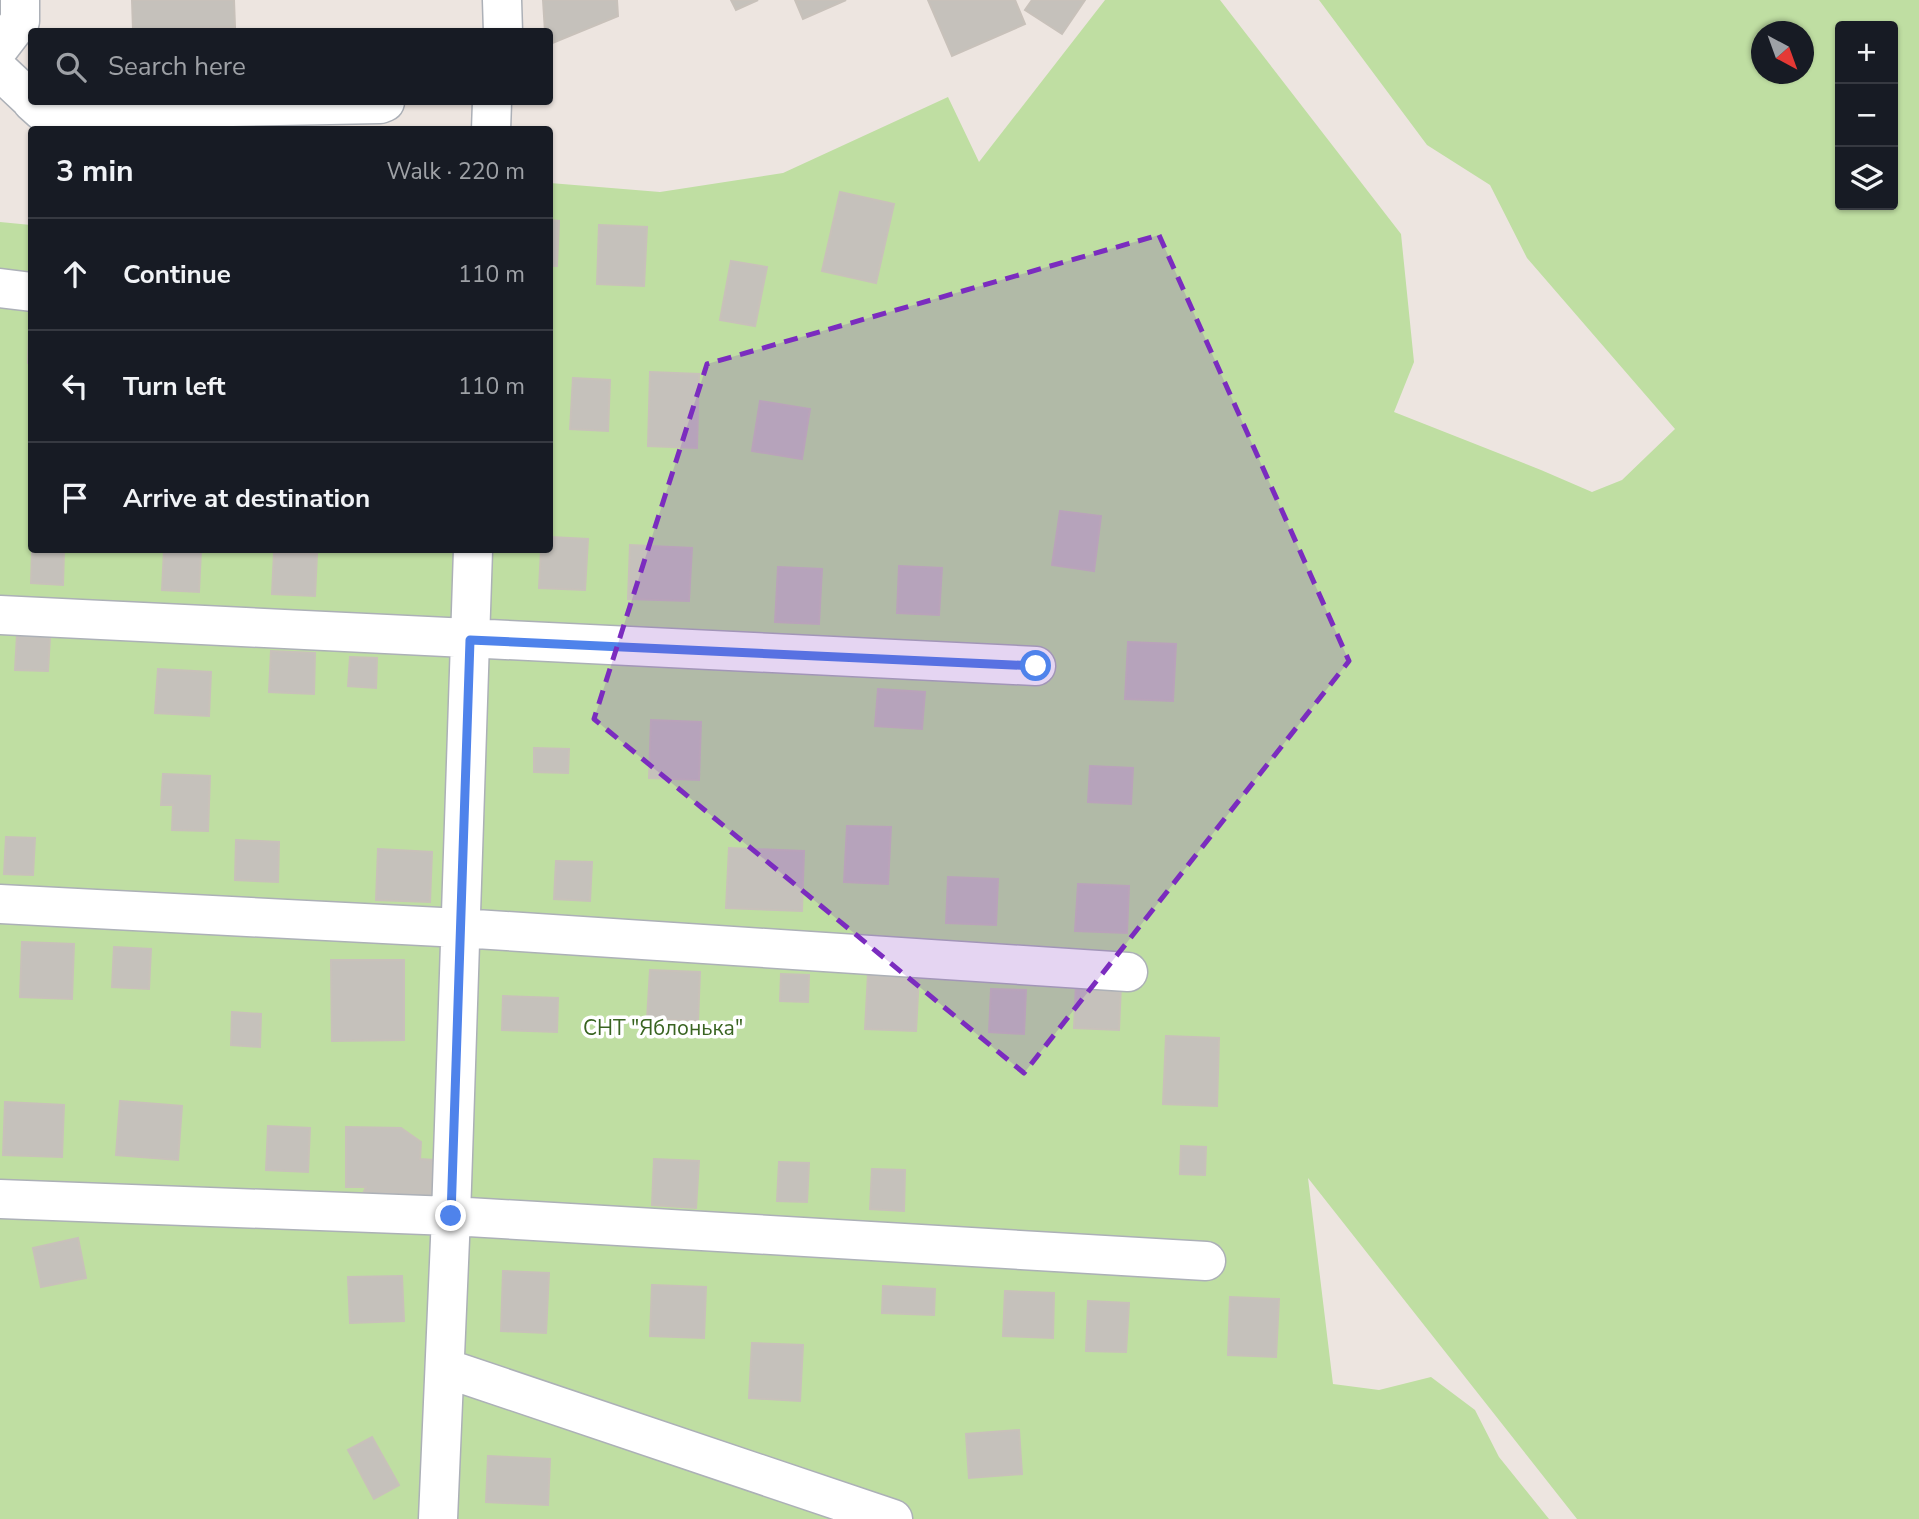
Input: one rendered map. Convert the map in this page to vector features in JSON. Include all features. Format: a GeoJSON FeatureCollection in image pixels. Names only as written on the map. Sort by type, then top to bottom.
{"type":"FeatureCollection","features":[{"type":"Feature","properties":{"kind":"street"},"geometry":{"type":"LineString","coordinates":[[0,47],[20,21],[20,0]]}},
{"type":"Feature","properties":{"kind":"street"},"geometry":{"type":"LineString","coordinates":[[502,0],[503,28]]}},
{"type":"Feature","properties":{"kind":"street"},"geometry":{"type":"LineString","coordinates":[[0,71],[28,97]]}},
{"type":"Feature","properties":{"kind":"street"},"geometry":{"type":"LineString","coordinates":[[36,105],[42,111],[332,105]]}},
{"type":"Feature","properties":{"kind":"street"},"geometry":{"type":"LineString","coordinates":[[491,126],[492,105]]}},
{"type":"Feature","properties":{"kind":"street"},"geometry":{"type":"LineString","coordinates":[[0,288],[28,292]]}},
{"type":"Feature","properties":{"kind":"street"},"geometry":{"type":"LineString","coordinates":[[438,1519],[473,553]]}},
{"type":"Feature","properties":{"kind":"street"},"geometry":{"type":"LineString","coordinates":[[0,615],[1036,666]]}},
{"type":"Feature","properties":{"kind":"street"},"geometry":{"type":"LineString","coordinates":[[0,904],[460,928],[1128,972]]}},
{"type":"Feature","properties":{"kind":"street"},"geometry":{"type":"LineString","coordinates":[[0,1199],[451,1216],[1206,1261]]}},
{"type":"Feature","properties":{"kind":"street"},"geometry":{"type":"LineString","coordinates":[[445,1368],[893,1519]]}},
{"type":"Feature","properties":{"kind":"highlighted area"},"geometry":{"type":"Polygon","coordinates":[[[1159,235],[1349,661],[1024,1073],[594,719],[707,364],[1159,235]]]}},
{"type":"Feature","properties":{"kind":"green space","name":"СНТ \"Яблонька\""},"geometry":{"type":"Polygon","coordinates":[[[1105,0],[1220,0],[1401,234],[1414,362],[1394,412],[1592,492],[1622,480],[1675,429],[1527,258],[1490,185],[1427,145],[1319,0],[1919,0],[1919,1519],[1577,1519],[1308,1178],[1333,1384],[1379,1390],[1431,1377],[1475,1410],[1499,1457],[1549,1519],[0,1519],[0,222],[28,225],[28,553],[553,553],[553,183],[660,192],[783,173],[948,97],[979,162],[1105,0]]]}},
{"type":"Feature","properties":{"kind":"building"},"geometry":{"type":"Polygon","coordinates":[[[132,0],[234,0],[235,27],[133,28],[132,0]]]}},
{"type":"Feature","properties":{"kind":"building"},"geometry":{"type":"Polygon","coordinates":[[[543,0],[617,0],[618,16],[553,43],[553,28],[545,28],[543,0]]]}},
{"type":"Feature","properties":{"kind":"building"},"geometry":{"type":"Polygon","coordinates":[[[731,0],[758,0],[736,10],[731,0]]]}},
{"type":"Feature","properties":{"kind":"building"},"geometry":{"type":"Polygon","coordinates":[[[795,0],[846,0],[803,19],[795,0]]]}},
{"type":"Feature","properties":{"kind":"building"},"geometry":{"type":"Polygon","coordinates":[[[928,0],[1015,0],[1025,24],[952,56],[928,0]]]}},
{"type":"Feature","properties":{"kind":"building"},"geometry":{"type":"Polygon","coordinates":[[[1032,0],[1085,0],[1062,34],[1025,10],[1032,0]]]}},
{"type":"Feature","properties":{"kind":"building"},"geometry":{"type":"Polygon","coordinates":[[[226,123],[226,126],[190,125],[226,123]]]}},
{"type":"Feature","properties":{"kind":"building"},"geometry":{"type":"Polygon","coordinates":[[[840,192],[894,204],[876,283],[822,271],[840,192]]]}},
{"type":"Feature","properties":{"kind":"building"},"geometry":{"type":"Polygon","coordinates":[[[553,220],[559,221],[557,266],[553,266],[553,220]]]}},
{"type":"Feature","properties":{"kind":"building"},"geometry":{"type":"Polygon","coordinates":[[[599,225],[647,227],[644,286],[597,284],[599,225]]]}},
{"type":"Feature","properties":{"kind":"building"},"geometry":{"type":"Polygon","coordinates":[[[731,261],[767,267],[755,326],[720,320],[731,261]]]}},
{"type":"Feature","properties":{"kind":"building"},"geometry":{"type":"Polygon","coordinates":[[[650,372],[699,374],[697,448],[648,446],[650,372]]]}},
{"type":"Feature","properties":{"kind":"building"},"geometry":{"type":"Polygon","coordinates":[[[573,378],[610,380],[608,431],[570,429],[573,378]]]}},
{"type":"Feature","properties":{"kind":"building"},"geometry":{"type":"Polygon","coordinates":[[[760,401],[810,409],[802,459],[752,451],[760,401]]]}},
{"type":"Feature","properties":{"kind":"building"},"geometry":{"type":"Polygon","coordinates":[[[1060,511],[1101,516],[1094,571],[1052,565],[1060,511]]]}},
{"type":"Feature","properties":{"kind":"building"},"geometry":{"type":"Polygon","coordinates":[[[553,537],[588,539],[585,590],[539,588],[541,553],[553,553],[553,537]]]}},
{"type":"Feature","properties":{"kind":"building"},"geometry":{"type":"Polygon","coordinates":[[[630,545],[692,548],[689,601],[628,599],[630,545]]]}},
{"type":"Feature","properties":{"kind":"building"},"geometry":{"type":"Polygon","coordinates":[[[32,553],[64,553],[63,585],[31,583],[32,553]]]}},
{"type":"Feature","properties":{"kind":"building"},"geometry":{"type":"Polygon","coordinates":[[[164,553],[201,553],[199,592],[162,590],[164,553]]]}},
{"type":"Feature","properties":{"kind":"building"},"geometry":{"type":"Polygon","coordinates":[[[274,553],[317,554],[315,596],[272,594],[274,553]]]}},
{"type":"Feature","properties":{"kind":"building"},"geometry":{"type":"Polygon","coordinates":[[[899,566],[942,568],[939,615],[897,613],[899,566]]]}},
{"type":"Feature","properties":{"kind":"building"},"geometry":{"type":"Polygon","coordinates":[[[778,567],[822,569],[819,624],[775,622],[778,567]]]}},
{"type":"Feature","properties":{"kind":"building"},"geometry":{"type":"Polygon","coordinates":[[[17,635],[50,637],[48,671],[15,670],[17,635]]]}},
{"type":"Feature","properties":{"kind":"building"},"geometry":{"type":"Polygon","coordinates":[[[1128,642],[1176,644],[1173,701],[1125,699],[1128,642]]]}},
{"type":"Feature","properties":{"kind":"building"},"geometry":{"type":"Polygon","coordinates":[[[271,651],[315,653],[314,694],[269,692],[271,651]]]}},
{"type":"Feature","properties":{"kind":"building"},"geometry":{"type":"Polygon","coordinates":[[[350,657],[377,658],[376,688],[348,686],[350,657]]]}},
{"type":"Feature","properties":{"kind":"building"},"geometry":{"type":"Polygon","coordinates":[[[158,669],[211,672],[209,716],[155,713],[158,669]]]}},
{"type":"Feature","properties":{"kind":"building"},"geometry":{"type":"Polygon","coordinates":[[[878,689],[925,692],[922,729],[875,726],[878,689]]]}},
{"type":"Feature","properties":{"kind":"building"},"geometry":{"type":"Polygon","coordinates":[[[651,720],[701,722],[699,780],[649,778],[651,720]]]}},
{"type":"Feature","properties":{"kind":"building"},"geometry":{"type":"Polygon","coordinates":[[[534,748],[569,749],[568,773],[534,772],[534,748]]]}},
{"type":"Feature","properties":{"kind":"building"},"geometry":{"type":"Polygon","coordinates":[[[1090,766],[1133,768],[1131,804],[1088,802],[1090,766]]]}},
{"type":"Feature","properties":{"kind":"building"},"geometry":{"type":"Polygon","coordinates":[[[163,774],[210,776],[208,831],[172,830],[173,805],[161,805],[163,774]]]}},
{"type":"Feature","properties":{"kind":"building"},"geometry":{"type":"Polygon","coordinates":[[[847,826],[891,827],[888,884],[844,882],[847,826]]]}},
{"type":"Feature","properties":{"kind":"building"},"geometry":{"type":"Polygon","coordinates":[[[6,837],[35,838],[33,875],[4,874],[6,837]]]}},
{"type":"Feature","properties":{"kind":"building"},"geometry":{"type":"Polygon","coordinates":[[[236,840],[279,842],[278,882],[235,880],[236,840]]]}},
{"type":"Feature","properties":{"kind":"building"},"geometry":{"type":"Polygon","coordinates":[[[729,848],[804,851],[802,911],[726,908],[729,848]]]}},
{"type":"Feature","properties":{"kind":"building"},"geometry":{"type":"Polygon","coordinates":[[[378,849],[432,852],[430,902],[376,900],[378,849]]]}},
{"type":"Feature","properties":{"kind":"building"},"geometry":{"type":"Polygon","coordinates":[[[556,861],[592,862],[590,901],[554,899],[556,861]]]}},
{"type":"Feature","properties":{"kind":"building"},"geometry":{"type":"Polygon","coordinates":[[[948,877],[998,879],[996,925],[946,923],[948,877]]]}},
{"type":"Feature","properties":{"kind":"building"},"geometry":{"type":"Polygon","coordinates":[[[1078,884],[1129,886],[1127,933],[1075,931],[1078,884]]]}},
{"type":"Feature","properties":{"kind":"building"},"geometry":{"type":"Polygon","coordinates":[[[22,942],[74,944],[72,999],[20,997],[22,942]]]}},
{"type":"Feature","properties":{"kind":"building"},"geometry":{"type":"Polygon","coordinates":[[[114,947],[151,949],[149,989],[112,987],[114,947]]]}},
{"type":"Feature","properties":{"kind":"building"},"geometry":{"type":"Polygon","coordinates":[[[331,960],[404,960],[404,1040],[332,1041],[331,960]]]}},
{"type":"Feature","properties":{"kind":"building"},"geometry":{"type":"Polygon","coordinates":[[[650,970],[700,972],[698,1021],[647,1019],[650,970]]]}},
{"type":"Feature","properties":{"kind":"building"},"geometry":{"type":"Polygon","coordinates":[[[781,974],[809,975],[808,1002],[780,1001],[781,974]]]}},
{"type":"Feature","properties":{"kind":"building"},"geometry":{"type":"Polygon","coordinates":[[[868,974],[919,976],[916,1031],[865,1029],[868,974]]]}},
{"type":"Feature","properties":{"kind":"building"},"geometry":{"type":"Polygon","coordinates":[[[1076,983],[1121,985],[1119,1030],[1074,1028],[1076,983]]]}},
{"type":"Feature","properties":{"kind":"building"},"geometry":{"type":"Polygon","coordinates":[[[991,989],[1026,990],[1024,1034],[989,1032],[991,989]]]}},
{"type":"Feature","properties":{"kind":"building"},"geometry":{"type":"Polygon","coordinates":[[[503,996],[558,998],[557,1032],[502,1030],[503,996]]]}},
{"type":"Feature","properties":{"kind":"building"},"geometry":{"type":"Polygon","coordinates":[[[232,1012],[261,1014],[260,1047],[231,1045],[232,1012]]]}},
{"type":"Feature","properties":{"kind":"building"},"geometry":{"type":"Polygon","coordinates":[[[1166,1036],[1219,1038],[1217,1106],[1163,1104],[1166,1036]]]}},
{"type":"Feature","properties":{"kind":"building"},"geometry":{"type":"Polygon","coordinates":[[[120,1101],[182,1106],[178,1160],[116,1155],[120,1101]]]}},
{"type":"Feature","properties":{"kind":"building"},"geometry":{"type":"Polygon","coordinates":[[[5,1102],[64,1105],[62,1157],[3,1155],[5,1102]]]}},
{"type":"Feature","properties":{"kind":"building"},"geometry":{"type":"Polygon","coordinates":[[[268,1126],[310,1128],[308,1172],[266,1170],[268,1126]]]}},
{"type":"Feature","properties":{"kind":"building"},"geometry":{"type":"Polygon","coordinates":[[[346,1127],[401,1128],[421,1142],[420,1159],[434,1160],[432,1197],[363,1194],[366,1187],[346,1187],[346,1127]]]}},
{"type":"Feature","properties":{"kind":"building"},"geometry":{"type":"Polygon","coordinates":[[[1181,1146],[1206,1147],[1205,1175],[1180,1174],[1181,1146]]]}},
{"type":"Feature","properties":{"kind":"building"},"geometry":{"type":"Polygon","coordinates":[[[654,1159],[699,1161],[696,1208],[652,1205],[654,1159]]]}},
{"type":"Feature","properties":{"kind":"building"},"geometry":{"type":"Polygon","coordinates":[[[779,1162],[809,1163],[807,1202],[777,1201],[779,1162]]]}},
{"type":"Feature","properties":{"kind":"building"},"geometry":{"type":"Polygon","coordinates":[[[872,1169],[905,1170],[904,1211],[870,1209],[872,1169]]]}},
{"type":"Feature","properties":{"kind":"building"},"geometry":{"type":"Polygon","coordinates":[[[78,1238],[86,1278],[41,1287],[33,1248],[78,1238]]]}},
{"type":"Feature","properties":{"kind":"building"},"geometry":{"type":"Polygon","coordinates":[[[503,1271],[549,1273],[546,1333],[501,1331],[503,1271]]]}},
{"type":"Feature","properties":{"kind":"building"},"geometry":{"type":"Polygon","coordinates":[[[402,1276],[404,1321],[350,1323],[348,1277],[402,1276]]]}},
{"type":"Feature","properties":{"kind":"building"},"geometry":{"type":"Polygon","coordinates":[[[652,1285],[706,1287],[704,1338],[650,1336],[652,1285]]]}},
{"type":"Feature","properties":{"kind":"building"},"geometry":{"type":"Polygon","coordinates":[[[883,1286],[935,1289],[934,1315],[882,1313],[883,1286]]]}},
{"type":"Feature","properties":{"kind":"building"},"geometry":{"type":"Polygon","coordinates":[[[1005,1291],[1054,1293],[1053,1338],[1003,1336],[1005,1291]]]}},
{"type":"Feature","properties":{"kind":"building"},"geometry":{"type":"Polygon","coordinates":[[[1230,1297],[1279,1299],[1276,1357],[1228,1355],[1230,1297]]]}},
{"type":"Feature","properties":{"kind":"building"},"geometry":{"type":"Polygon","coordinates":[[[1088,1301],[1129,1303],[1126,1352],[1086,1351],[1088,1301]]]}},
{"type":"Feature","properties":{"kind":"building"},"geometry":{"type":"Polygon","coordinates":[[[752,1343],[803,1345],[800,1401],[749,1398],[752,1343]]]}},
{"type":"Feature","properties":{"kind":"building"},"geometry":{"type":"Polygon","coordinates":[[[1019,1430],[1022,1474],[969,1478],[966,1434],[1019,1430]]]}},
{"type":"Feature","properties":{"kind":"building"},"geometry":{"type":"Polygon","coordinates":[[[372,1437],[399,1485],[374,1499],[348,1450],[372,1437]]]}},
{"type":"Feature","properties":{"kind":"building"},"geometry":{"type":"Polygon","coordinates":[[[488,1456],[550,1459],[548,1505],[486,1502],[488,1456]]]}},
{"type":"Feature","properties":{"kind":"route"},"geometry":{"type":"LineString","coordinates":[[451,1216],[470,640],[1036,666]]}}]}
